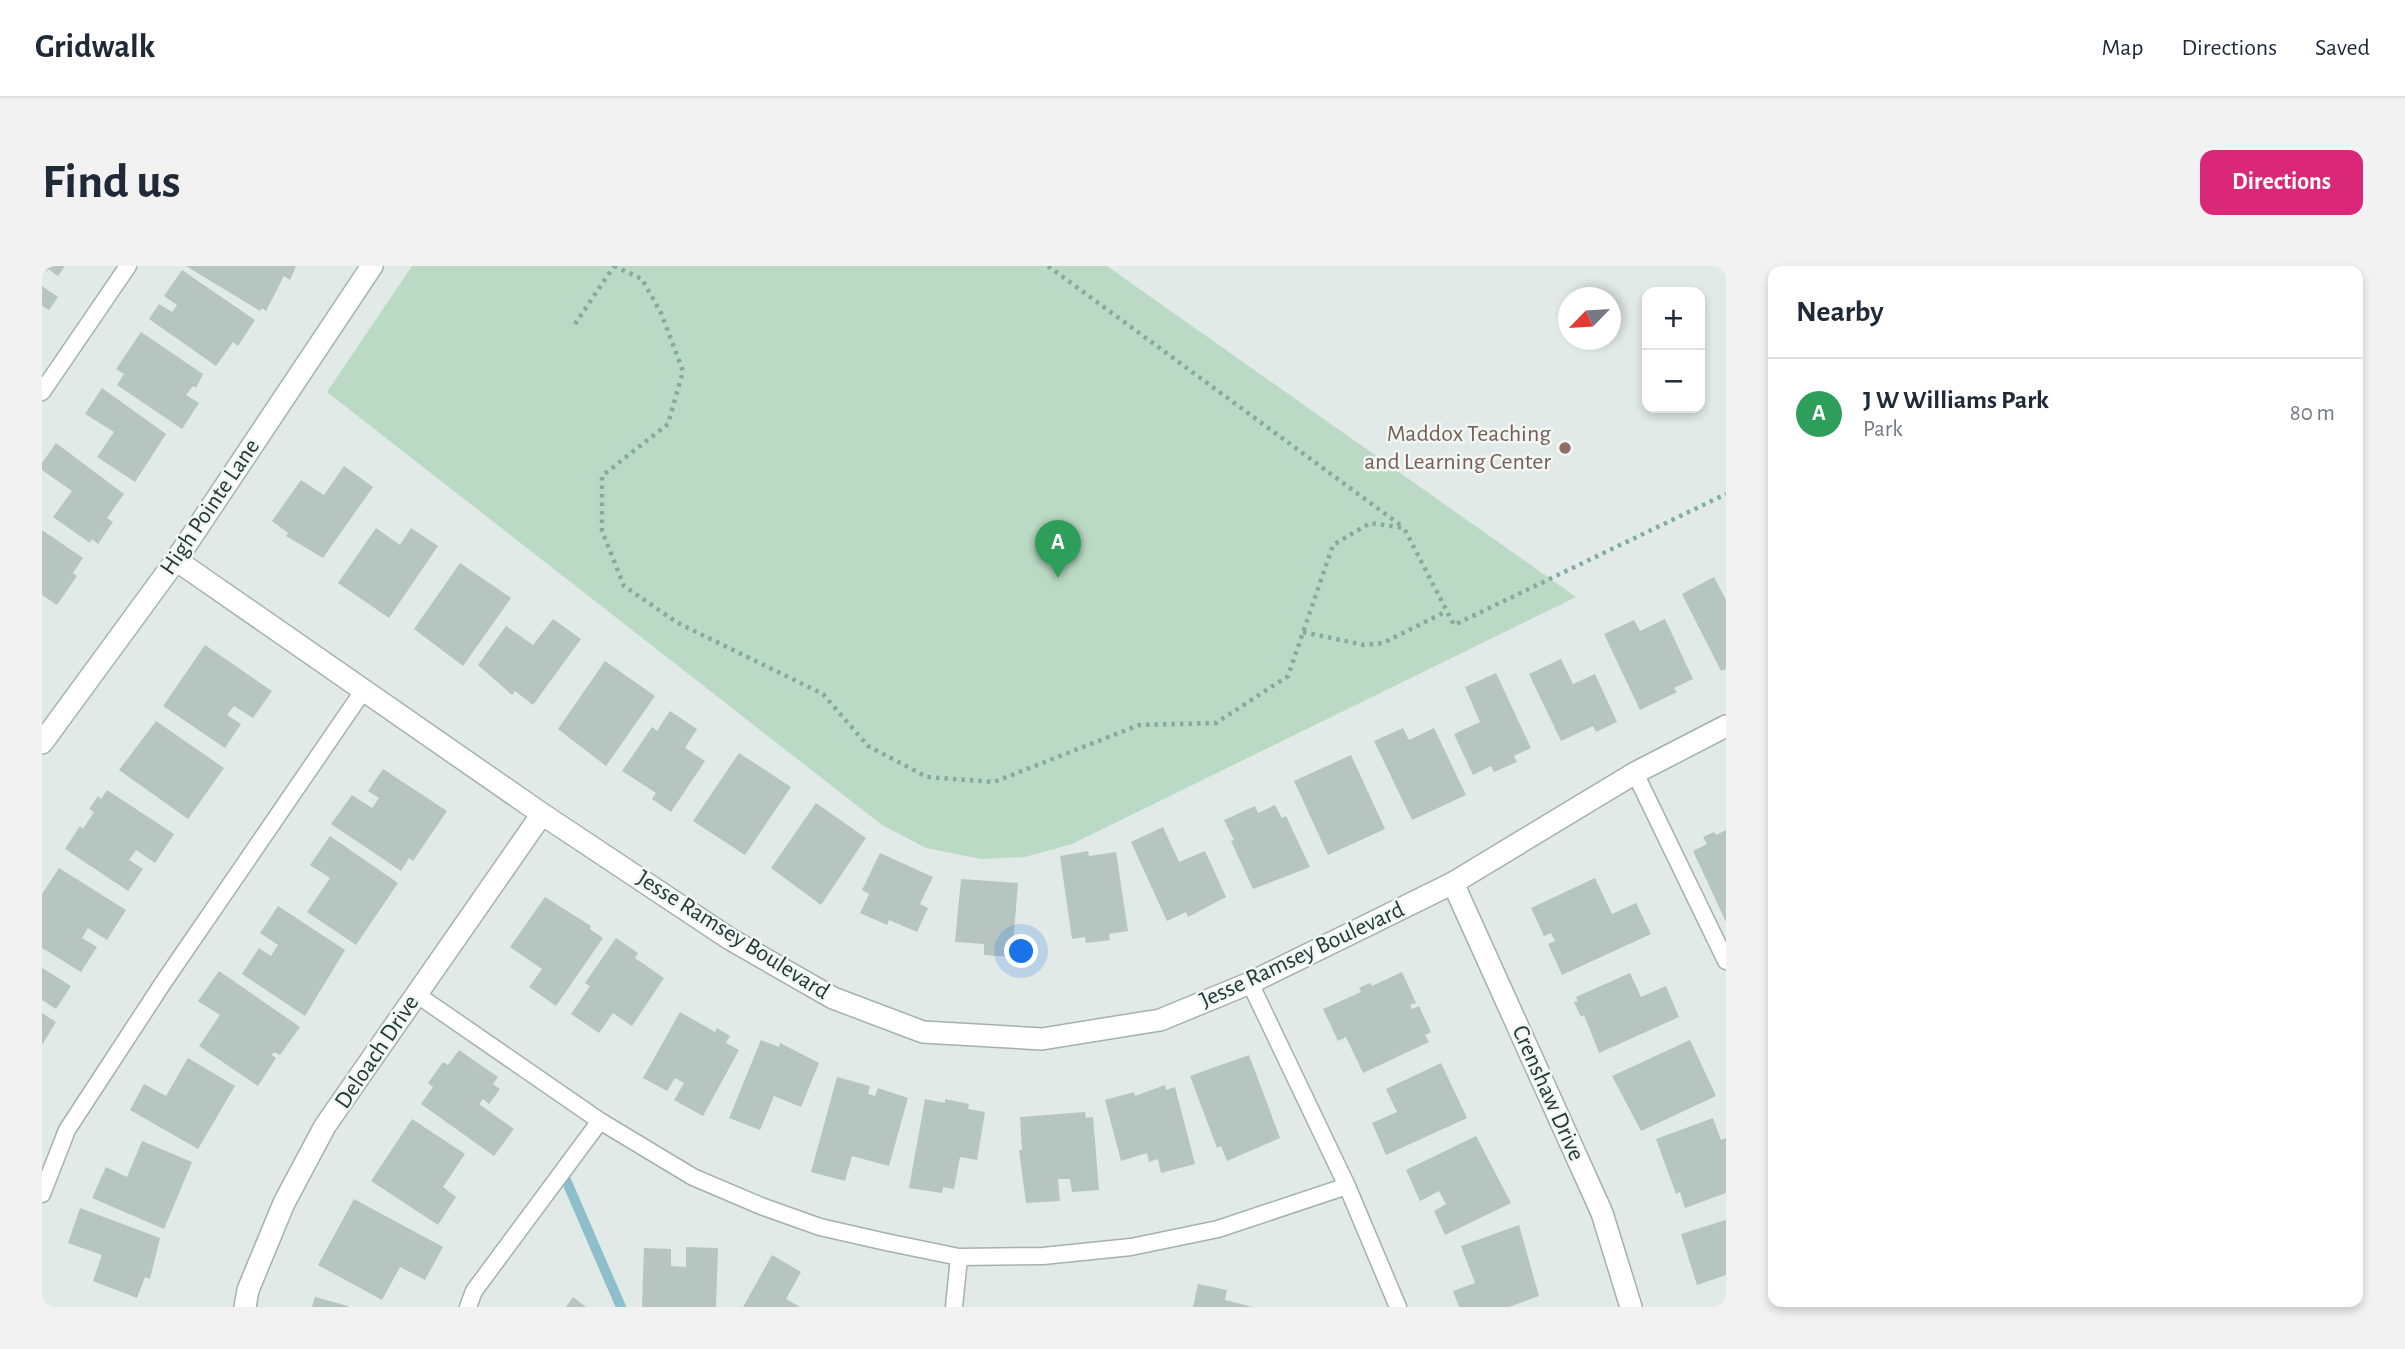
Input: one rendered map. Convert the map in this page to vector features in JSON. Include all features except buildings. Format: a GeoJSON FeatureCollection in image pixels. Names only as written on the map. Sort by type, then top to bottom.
{"type":"FeatureCollection","features":[{"type":"Feature","properties":{"kind":"street","name":"High Pointe Lane"},"geometry":{"type":"LineString","coordinates":[[42,743],[176,560],[372,266]]}},
{"type":"Feature","properties":{"kind":"street","name":"Jesse Ramsey Boulevard"},"geometry":{"type":"LineString","coordinates":[[176,560],[542,814],[730,939],[822,992],[923,1032],[1042,1039],[1160,1020],[1250,983],[1453,883],[1635,773],[1726,726]]}},
{"type":"Feature","properties":{"kind":"street","name":"Deloach Drive"},"geometry":{"type":"LineString","coordinates":[[245,1307],[248,1290],[284,1203],[325,1126],[542,814]]}},
{"type":"Feature","properties":{"kind":"street","name":"Crenshaw Drive"},"geometry":{"type":"LineString","coordinates":[[1453,883],[1602,1213],[1631,1307]]}},
{"type":"Feature","properties":{"kind":"lane"},"geometry":{"type":"LineString","coordinates":[[42,392],[128,266]]}},
{"type":"Feature","properties":{"kind":"lane"},"geometry":{"type":"LineString","coordinates":[[42,1194],[67,1130],[163,983],[363,691]]}},
{"type":"Feature","properties":{"kind":"lane"},"geometry":{"type":"LineString","coordinates":[[1635,773],[1726,961]]}},
{"type":"Feature","properties":{"kind":"lane"},"geometry":{"type":"LineString","coordinates":[[1250,983],[1347,1186],[1398,1307]]}},
{"type":"Feature","properties":{"kind":"lane"},"geometry":{"type":"LineString","coordinates":[[416,994],[600,1121],[693,1177],[820,1227],[960,1257],[1043,1256],[1130,1247],[1218,1229],[1347,1186]]}},
{"type":"Feature","properties":{"kind":"lane"},"geometry":{"type":"LineString","coordinates":[[468,1307],[482,1280],[600,1121]]}},
{"type":"Feature","properties":{"kind":"lane"},"geometry":{"type":"LineString","coordinates":[[954,1307],[960,1257]]}},
{"type":"Feature","properties":{"kind":"path"},"geometry":{"type":"LineString","coordinates":[[575,324],[614,266],[642,279],[661,313],[683,371],[668,424],[602,476],[602,531],[624,586],[678,623],[823,694],[868,746],[927,777],[994,782],[1139,725],[1216,723],[1288,676],[1333,545],[1370,523],[1404,528]]}},
{"type":"Feature","properties":{"kind":"path"},"geometry":{"type":"LineString","coordinates":[[1048,266],[1404,528],[1454,625],[1726,494]]}},
{"type":"Feature","properties":{"kind":"path"},"geometry":{"type":"LineString","coordinates":[[1303,632],[1364,645],[1383,643],[1447,611]]}},
{"type":"Feature","properties":{"kind":"green space"},"geometry":{"type":"Polygon","coordinates":[[[412,266],[1107,266],[1576,597],[1072,844],[1025,857],[981,859],[926,848],[882,825],[327,392],[412,266]]]}},
{"type":"Feature","properties":{"kind":"waterway"},"geometry":{"type":"LineString","coordinates":[[566,1180],[621,1307]]}},
{"type":"Feature","properties":{"kind":"place","name":"Maddox Teaching and Learning Center"},"geometry":{"type":"Point","coordinates":[1565,448]}},
{"type":"Feature","properties":{"kind":"place","name":"J W Williams Park"},"geometry":{"type":"Point","coordinates":[1058,578]}}]}
